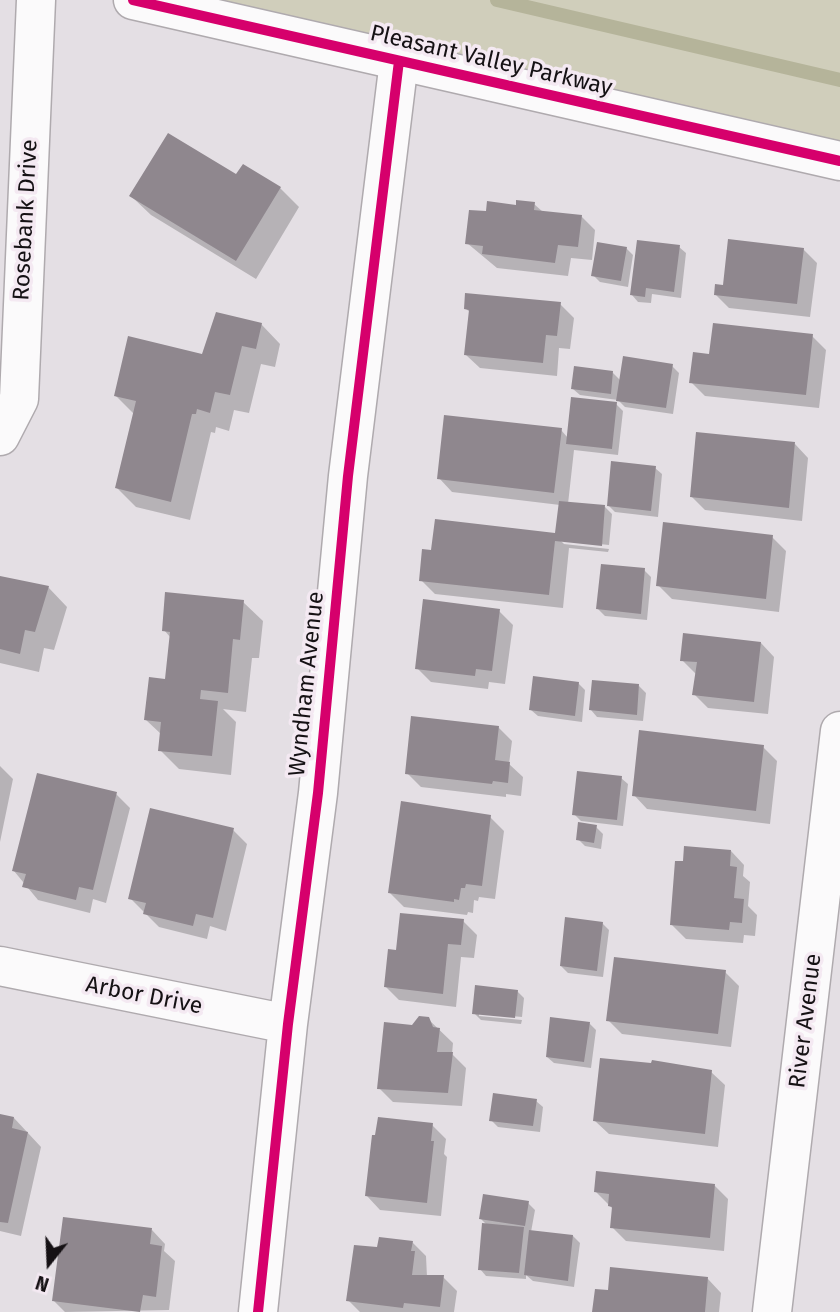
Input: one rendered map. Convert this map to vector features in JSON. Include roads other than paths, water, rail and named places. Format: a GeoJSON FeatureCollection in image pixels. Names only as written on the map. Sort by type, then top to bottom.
{"type":"FeatureCollection","features":[{"type":"Feature","properties":{"kind":"street","name":"Rosebank Drive"},"geometry":{"type":"LineString","coordinates":[[0,436],[19,399],[36,0]]}},
{"type":"Feature","properties":{"kind":"street","name":"Pleasant Valley Parkway"},"geometry":{"type":"LineString","coordinates":[[133,0],[840,161]]}},
{"type":"Feature","properties":{"kind":"street","name":"Wyndham Avenue"},"geometry":{"type":"LineString","coordinates":[[258,1312],[288,1024],[317,793],[350,462],[399,61]]}},
{"type":"Feature","properties":{"kind":"street","name":"River Avenue"},"geometry":{"type":"LineString","coordinates":[[772,1312],[840,731]]}},
{"type":"Feature","properties":{"kind":"street","name":"Arbor Drive"},"geometry":{"type":"LineString","coordinates":[[0,966],[288,1024]]}},
{"type":"Feature","properties":{"kind":"waterway"},"geometry":{"type":"LineString","coordinates":[[497,0],[840,80]]}}]}
